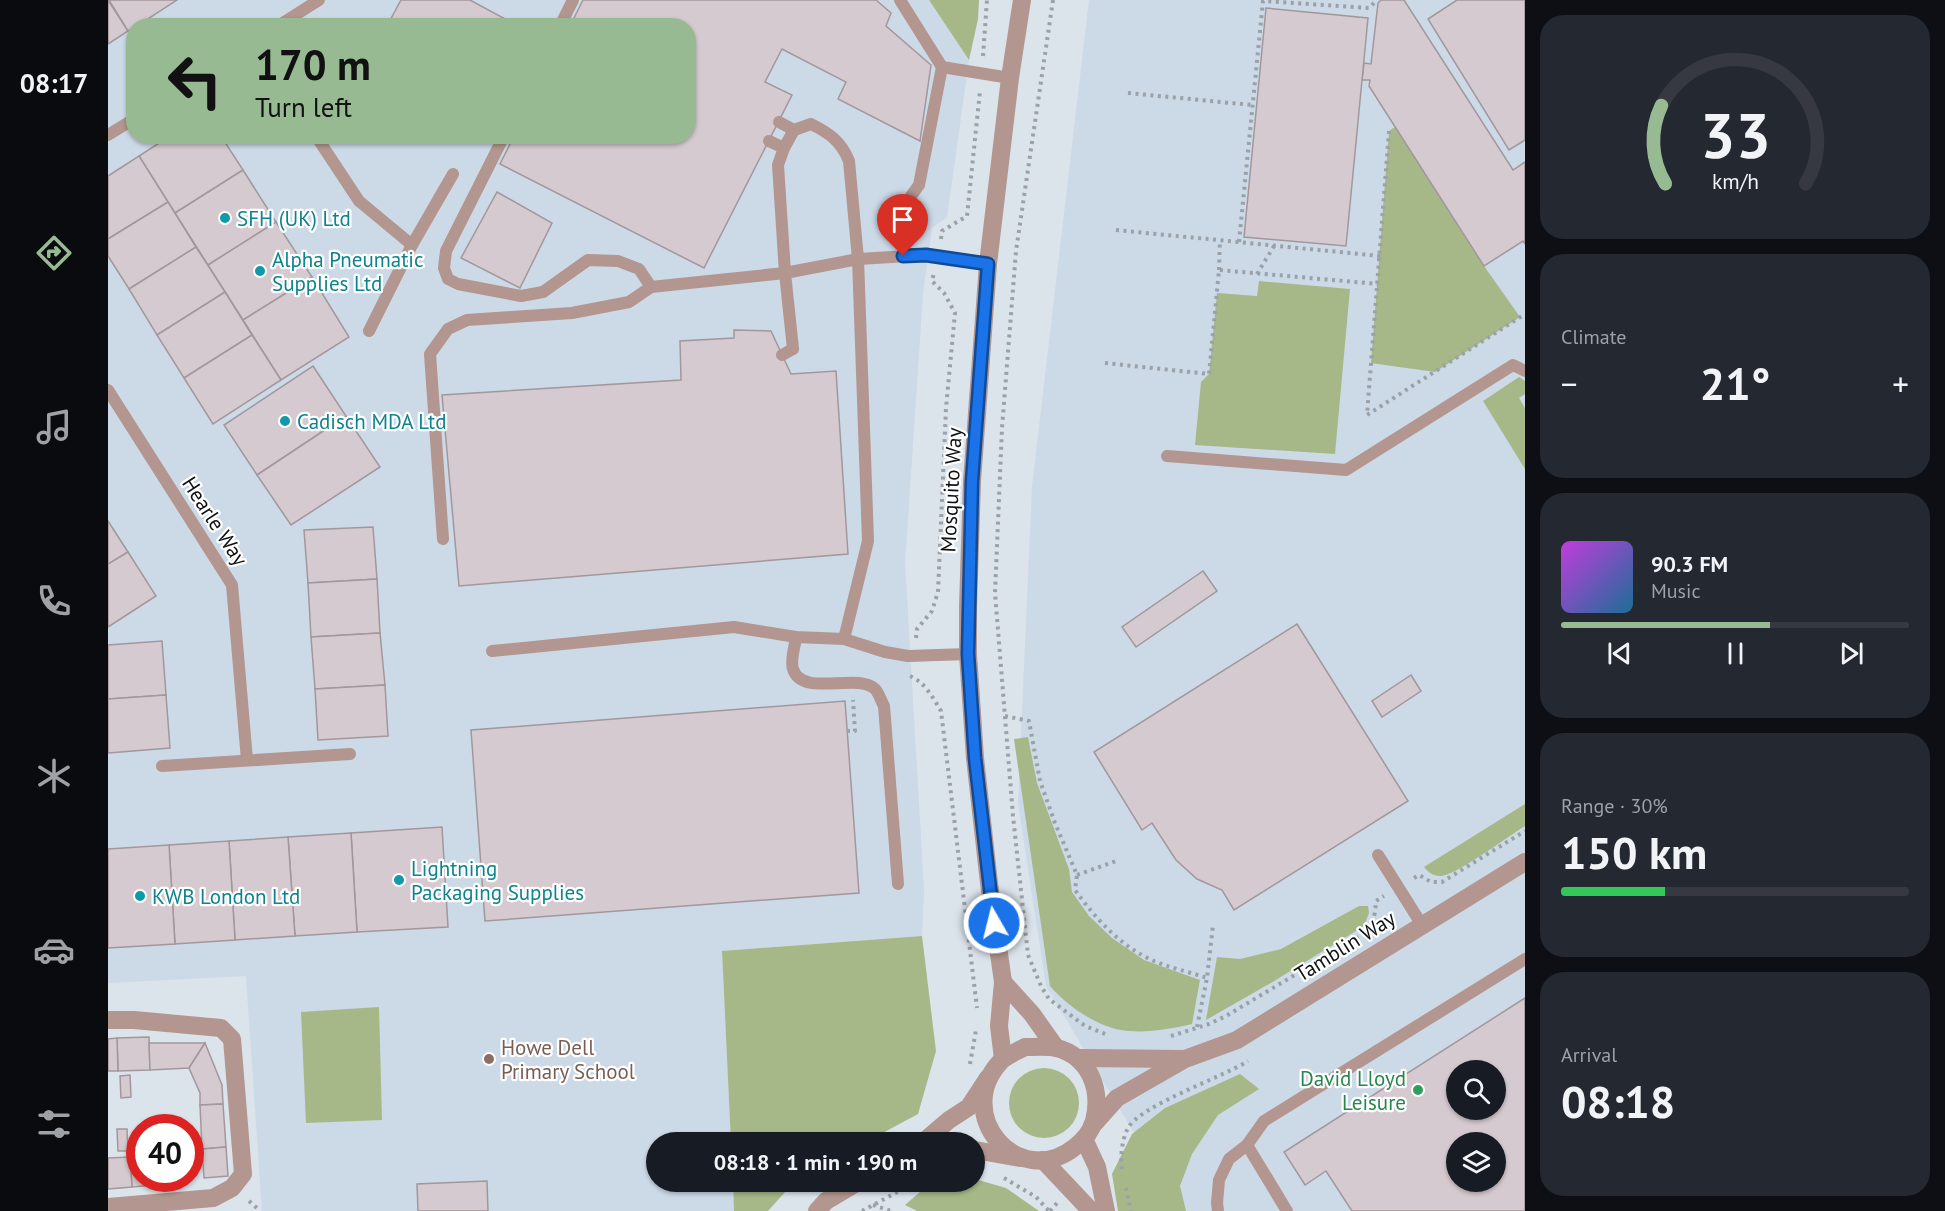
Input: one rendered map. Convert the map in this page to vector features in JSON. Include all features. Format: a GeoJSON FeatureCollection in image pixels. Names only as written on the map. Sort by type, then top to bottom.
{"type":"FeatureCollection","features":[{"type":"Feature","properties":{"kind":"street","name":"Mosquito Way"},"geometry":{"type":"LineString","coordinates":[[1003,1059],[999,1026],[1003,982],[975,758],[968,654],[972,481],[988,264],[1010,78],[1022,0]]}},
{"type":"Feature","properties":{"kind":"street","name":"Tamblin Way"},"geometry":{"type":"LineString","coordinates":[[1088,1133],[1117,1098],[1185,1059],[1237,1040],[1525,862]]}},
{"type":"Feature","properties":{"kind":"street"},"geometry":{"type":"LineString","coordinates":[[1003,982],[1032,1014],[1056,1048]]}},
{"type":"Feature","properties":{"kind":"street"},"geometry":{"type":"LineString","coordinates":[[108,1020],[134,1020],[221,1028],[232,1039],[243,1174],[232,1188],[213,1198],[108,1207]]}},
{"type":"Feature","properties":{"kind":"street"},"geometry":{"type":"LineString","coordinates":[[935,1132],[969,1107],[1003,1059],[1025,1047],[1056,1048],[1081,1058],[1096,1093],[1097,1111],[1088,1133],[1066,1154],[1043,1160],[985,1152]]}},
{"type":"Feature","properties":{"kind":"street","name":"Tamblin Way"},"geometry":{"type":"LineString","coordinates":[[1081,1058],[1185,1059]]}},
{"type":"Feature","properties":{"kind":"street"},"geometry":{"type":"LineString","coordinates":[[988,1078],[983,1103],[987,1125],[1001,1145],[1020,1158]]}},
{"type":"Feature","properties":{"kind":"street"},"geometry":{"type":"LineString","coordinates":[[1088,1133],[1107,1211]]}},
{"type":"Feature","properties":{"kind":"street"},"geometry":{"type":"LineString","coordinates":[[1043,1160],[1091,1211]]}},
{"type":"Feature","properties":{"kind":"street"},"geometry":{"type":"LineString","coordinates":[[817,1211],[826,1201],[841,1192]]}},
{"type":"Feature","properties":{"kind":"lane"},"geometry":{"type":"LineString","coordinates":[[291,18],[319,0]]}},
{"type":"Feature","properties":{"kind":"lane"},"geometry":{"type":"LineString","coordinates":[[564,18],[573,0]]}},
{"type":"Feature","properties":{"kind":"lane"},"geometry":{"type":"LineString","coordinates":[[900,0],[942,68],[919,185],[906,203]]}},
{"type":"Feature","properties":{"kind":"lane"},"geometry":{"type":"LineString","coordinates":[[942,68],[1010,78]]}},
{"type":"Feature","properties":{"kind":"lane"},"geometry":{"type":"LineString","coordinates":[[779,122],[794,130]]}},
{"type":"Feature","properties":{"kind":"lane"},"geometry":{"type":"LineString","coordinates":[[108,135],[126,124]]}},
{"type":"Feature","properties":{"kind":"lane"},"geometry":{"type":"LineString","coordinates":[[782,355],[793,349],[778,165],[783,148],[794,130],[811,124],[837,139],[849,161],[858,259],[868,541],[844,639]]}},
{"type":"Feature","properties":{"kind":"lane"},"geometry":{"type":"LineString","coordinates":[[769,141],[783,148]]}},
{"type":"Feature","properties":{"kind":"lane"},"geometry":{"type":"LineString","coordinates":[[321,144],[359,201],[412,245]]}},
{"type":"Feature","properties":{"kind":"lane"},"geometry":{"type":"LineString","coordinates":[[500,144],[446,251],[444,268],[448,279],[458,284],[521,296],[543,292],[588,260],[618,261],[639,269],[651,286]]}},
{"type":"Feature","properties":{"kind":"lane"},"geometry":{"type":"LineString","coordinates":[[369,331],[412,245],[453,174]]}},
{"type":"Feature","properties":{"kind":"lane"},"geometry":{"type":"LineString","coordinates":[[443,539],[430,354],[448,329],[467,320],[572,313],[629,302],[651,286],[785,273],[858,259],[926,255],[988,264]]}},
{"type":"Feature","properties":{"kind":"lane"},"geometry":{"type":"LineString","coordinates":[[1167,456],[1346,470],[1513,365],[1525,371]]}},
{"type":"Feature","properties":{"kind":"lane","name":"Hearle Way"},"geometry":{"type":"LineString","coordinates":[[108,390],[232,585],[247,760]]}},
{"type":"Feature","properties":{"kind":"lane"},"geometry":{"type":"LineString","coordinates":[[492,651],[734,627],[796,637],[844,639],[908,656],[968,654]]}},
{"type":"Feature","properties":{"kind":"lane"},"geometry":{"type":"LineString","coordinates":[[796,637],[792,668],[797,677],[812,684],[866,684],[876,690],[884,706],[898,884]]}},
{"type":"Feature","properties":{"kind":"lane"},"geometry":{"type":"LineString","coordinates":[[162,766],[350,754]]}},
{"type":"Feature","properties":{"kind":"lane"},"geometry":{"type":"LineString","coordinates":[[1378,855],[1422,925]]}},
{"type":"Feature","properties":{"kind":"lane"},"geometry":{"type":"LineString","coordinates":[[1218,1211],[1220,1180],[1229,1159],[1247,1145],[1264,1121],[1525,958]]}},
{"type":"Feature","properties":{"kind":"lane"},"geometry":{"type":"LineString","coordinates":[[1247,1145],[1287,1211]]}},
{"type":"Feature","properties":{"kind":"path"},"geometry":{"type":"LineString","coordinates":[[942,231],[967,216],[982,74],[987,0]]}},
{"type":"Feature","properties":{"kind":"path"},"geometry":{"type":"LineString","coordinates":[[1053,0],[1016,251],[1002,428],[995,593],[1013,816],[1028,955],[1049,999],[1085,1026],[1113,1037]]}},
{"type":"Feature","properties":{"kind":"path"},"geometry":{"type":"LineString","coordinates":[[1239,242],[1262,1],[1369,8],[1377,0]]}},
{"type":"Feature","properties":{"kind":"path"},"geometry":{"type":"LineString","coordinates":[[1128,93],[1252,105]]}},
{"type":"Feature","properties":{"kind":"path"},"geometry":{"type":"LineString","coordinates":[[1389,131],[1367,415],[1525,314]]}},
{"type":"Feature","properties":{"kind":"path"},"geometry":{"type":"LineString","coordinates":[[1116,230],[1380,256]]}},
{"type":"Feature","properties":{"kind":"path"},"geometry":{"type":"LineString","coordinates":[[1106,363],[1209,374],[1221,240]]}},
{"type":"Feature","properties":{"kind":"path"},"geometry":{"type":"LineString","coordinates":[[1257,274],[1274,245]]}},
{"type":"Feature","properties":{"kind":"path"},"geometry":{"type":"LineString","coordinates":[[1219,270],[1378,284]]}},
{"type":"Feature","properties":{"kind":"path"},"geometry":{"type":"LineString","coordinates":[[916,629],[932,610],[938,592],[946,408],[955,313],[944,293],[932,280]]}},
{"type":"Feature","properties":{"kind":"path"},"geometry":{"type":"LineString","coordinates":[[916,678],[941,711],[977,1016]]}},
{"type":"Feature","properties":{"kind":"path"},"geometry":{"type":"LineString","coordinates":[[1005,716],[1029,721],[1040,781],[1077,875],[1075,890],[1095,918],[1122,942],[1154,961],[1207,978]]}},
{"type":"Feature","properties":{"kind":"path"},"geometry":{"type":"LineString","coordinates":[[1413,878],[1419,875],[1431,882],[1442,882],[1525,831]]}},
{"type":"Feature","properties":{"kind":"path"},"geometry":{"type":"LineString","coordinates":[[1077,875],[1119,860]]}},
{"type":"Feature","properties":{"kind":"path"},"geometry":{"type":"LineString","coordinates":[[1167,1037],[1226,1016],[1360,936],[1374,920],[1376,901],[1384,896]]}},
{"type":"Feature","properties":{"kind":"path"},"geometry":{"type":"LineString","coordinates":[[1197,1028],[1207,978],[1213,925]]}},
{"type":"Feature","properties":{"kind":"path"},"geometry":{"type":"LineString","coordinates":[[969,1065],[975,1042],[976,1023]]}},
{"type":"Feature","properties":{"kind":"path"},"geometry":{"type":"LineString","coordinates":[[1131,1211],[1121,1166],[1124,1140],[1128,1128],[1143,1112]]}},
{"type":"Feature","properties":{"kind":"path"},"geometry":{"type":"LineString","coordinates":[[995,1176],[1005,1179],[1036,1197],[1049,1211]]}},
{"type":"Feature","properties":{"kind":"path"},"geometry":{"type":"LineString","coordinates":[[862,1211],[897,1192]]}},
{"type":"Feature","properties":{"kind":"path"},"geometry":{"type":"LineString","coordinates":[[873,1205],[891,1211]]}},
{"type":"Feature","properties":{"kind":"shaded area"},"geometry":{"type":"Polygon","coordinates":[[[108,0],[929,0],[969,60],[947,217],[932,228],[923,294],[905,563],[924,890],[922,936],[722,951],[730,1132],[646,1132],[646,1192],[733,1192],[734,1211],[262,1211],[246,976],[108,983],[108,0]]]}},
{"type":"Feature","properties":{"kind":"shaded area"},"geometry":{"type":"Polygon","coordinates":[[[1089,0],[1525,0],[1525,1211],[1181,1211],[1046,986],[1018,803],[1032,487],[1089,0]]]}},
{"type":"Feature","properties":{"kind":"green space"},"geometry":{"type":"Polygon","coordinates":[[[929,0],[979,0],[978,19],[969,60],[929,0]]]}},
{"type":"Feature","properties":{"kind":"green space"},"geometry":{"type":"Polygon","coordinates":[[[1395,127],[1484,266],[1520,317],[1435,372],[1371,363],[1389,131],[1395,127]]]}},
{"type":"Feature","properties":{"kind":"green space"},"geometry":{"type":"Polygon","coordinates":[[[1259,281],[1350,289],[1335,454],[1195,445],[1201,382],[1209,374],[1217,293],[1257,296],[1259,281]]]}},
{"type":"Feature","properties":{"kind":"green space"},"geometry":{"type":"Polygon","coordinates":[[[1519,377],[1525,381],[1525,394],[1519,398],[1525,408],[1525,469],[1483,401],[1519,377]]]}},
{"type":"Feature","properties":{"kind":"green space"},"geometry":{"type":"Polygon","coordinates":[[[1028,737],[1037,783],[1069,869],[1072,892],[1089,916],[1112,938],[1144,960],[1200,980],[1192,1024],[1148,1031],[1111,1028],[1082,1014],[1050,986],[1014,739],[1028,737]]]}},
{"type":"Feature","properties":{"kind":"green space"},"geometry":{"type":"Polygon","coordinates":[[[1525,804],[1525,826],[1469,863],[1447,875],[1440,876],[1424,867],[1525,804]]]}},
{"type":"Feature","properties":{"kind":"green space"},"geometry":{"type":"Polygon","coordinates":[[[1359,906],[1368,906],[1369,913],[1364,926],[1206,1020],[1217,957],[1240,959],[1281,949],[1359,906]]]}},
{"type":"Feature","properties":{"kind":"green space"},"geometry":{"type":"Polygon","coordinates":[[[922,936],[936,1051],[918,1114],[884,1132],[730,1132],[722,951],[922,936]]]}},
{"type":"Feature","properties":{"kind":"green space"},"geometry":{"type":"Polygon","coordinates":[[[379,1007],[382,1120],[306,1123],[301,1012],[379,1007]]]}},
{"type":"Feature","properties":{"kind":"green space"},"geometry":{"type":"Polygon","coordinates":[[[1044,1068],[1057,1071],[1069,1078],[1076,1090],[1079,1103],[1076,1116],[1069,1128],[1057,1135],[1044,1138],[1031,1135],[1019,1128],[1012,1116],[1009,1103],[1012,1090],[1019,1078],[1031,1071],[1044,1068]]]}},
{"type":"Feature","properties":{"kind":"green space"},"geometry":{"type":"Polygon","coordinates":[[[1240,1074],[1259,1089],[1218,1115],[1192,1154],[1180,1186],[1186,1211],[1118,1211],[1112,1174],[1132,1134],[1165,1108],[1240,1074]]]}},
{"type":"Feature","properties":{"kind":"green space"},"geometry":{"type":"Polygon","coordinates":[[[985,1182],[1006,1188],[1039,1211],[917,1211],[905,1205],[920,1192],[985,1192],[985,1182]]]}},
{"type":"Feature","properties":{"kind":"green space"},"geometry":{"type":"Polygon","coordinates":[[[733,1192],[785,1192],[768,1211],[734,1211],[733,1192]]]}},
{"type":"Feature","properties":{"kind":"building"},"geometry":{"type":"Polygon","coordinates":[[[108,0],[126,28],[126,32],[108,44],[108,0]]]}},
{"type":"Feature","properties":{"kind":"building"},"geometry":{"type":"Polygon","coordinates":[[[109,0],[177,0],[149,18],[126,18],[126,28],[109,0]]]}},
{"type":"Feature","properties":{"kind":"building"},"geometry":{"type":"Polygon","coordinates":[[[401,0],[470,0],[503,18],[391,18],[401,0]]]}},
{"type":"Feature","properties":{"kind":"building"},"geometry":{"type":"Polygon","coordinates":[[[583,0],[876,0],[891,13],[886,26],[931,65],[920,141],[838,99],[846,82],[782,49],[765,82],[792,95],[704,268],[500,164],[510,144],[696,144],[696,18],[574,18],[583,0]]]}},
{"type":"Feature","properties":{"kind":"building"},"geometry":{"type":"Polygon","coordinates":[[[1381,0],[1404,0],[1513,170],[1525,162],[1525,244],[1523,241],[1484,266],[1369,86],[1370,80],[1362,80],[1364,63],[1371,64],[1378,3],[1381,0]]]}},
{"type":"Feature","properties":{"kind":"building"},"geometry":{"type":"Polygon","coordinates":[[[1457,0],[1525,0],[1525,140],[1509,150],[1428,19],[1457,0]]]}},
{"type":"Feature","properties":{"kind":"building"},"geometry":{"type":"Polygon","coordinates":[[[1266,8],[1368,18],[1346,246],[1244,237],[1266,8]]]}},
{"type":"Feature","properties":{"kind":"building"},"geometry":{"type":"Polygon","coordinates":[[[158,144],[226,144],[243,170],[175,213],[139,156],[158,144]]]}},
{"type":"Feature","properties":{"kind":"building"},"geometry":{"type":"Polygon","coordinates":[[[139,156],[168,202],[108,239],[108,176],[139,156]]]}},
{"type":"Feature","properties":{"kind":"building","name":"SFH (UK) Ltd"},"geometry":{"type":"Polygon","coordinates":[[[243,170],[276,222],[208,265],[175,213],[243,170]]]}},
{"type":"Feature","properties":{"kind":"building"},"geometry":{"type":"Polygon","coordinates":[[[497,192],[552,223],[520,288],[461,258],[497,192]]]}},
{"type":"Feature","properties":{"kind":"building"},"geometry":{"type":"Polygon","coordinates":[[[168,202],[196,247],[129,289],[108,256],[108,239],[168,202]]]}},
{"type":"Feature","properties":{"kind":"building","name":"Alpha Pneumatic Supplies Ltd"},"geometry":{"type":"Polygon","coordinates":[[[276,222],[312,277],[243,320],[208,265],[276,222]]]}},
{"type":"Feature","properties":{"kind":"building"},"geometry":{"type":"Polygon","coordinates":[[[196,247],[225,292],[157,335],[129,289],[196,247]]]}},
{"type":"Feature","properties":{"kind":"building"},"geometry":{"type":"Polygon","coordinates":[[[312,277],[349,337],[281,380],[243,320],[312,277]]]}},
{"type":"Feature","properties":{"kind":"building"},"geometry":{"type":"Polygon","coordinates":[[[225,292],[252,335],[184,378],[157,335],[225,292]]]}},
{"type":"Feature","properties":{"kind":"building"},"geometry":{"type":"Polygon","coordinates":[[[734,330],[771,331],[791,374],[836,371],[848,554],[459,586],[442,395],[681,380],[680,341],[734,338],[734,330]]]}},
{"type":"Feature","properties":{"kind":"building"},"geometry":{"type":"Polygon","coordinates":[[[252,335],[281,380],[213,424],[184,378],[252,335]]]}},
{"type":"Feature","properties":{"kind":"building","name":"Cadisch MDA Ltd"},"geometry":{"type":"Polygon","coordinates":[[[313,366],[346,416],[257,475],[224,425],[313,366]]]}},
{"type":"Feature","properties":{"kind":"building"},"geometry":{"type":"Polygon","coordinates":[[[346,416],[380,467],[291,525],[257,475],[346,416]]]}},
{"type":"Feature","properties":{"kind":"building"},"geometry":{"type":"Polygon","coordinates":[[[108,521],[128,552],[108,564],[108,521]]]}},
{"type":"Feature","properties":{"kind":"building"},"geometry":{"type":"Polygon","coordinates":[[[373,527],[377,579],[308,583],[304,530],[373,527]]]}},
{"type":"Feature","properties":{"kind":"building"},"geometry":{"type":"Polygon","coordinates":[[[128,552],[156,596],[108,627],[108,564],[128,552]]]}},
{"type":"Feature","properties":{"kind":"building"},"geometry":{"type":"Polygon","coordinates":[[[1203,571],[1217,591],[1136,647],[1122,627],[1203,571]]]}},
{"type":"Feature","properties":{"kind":"building"},"geometry":{"type":"Polygon","coordinates":[[[377,579],[380,633],[311,637],[308,583],[377,579]]]}},
{"type":"Feature","properties":{"kind":"building"},"geometry":{"type":"Polygon","coordinates":[[[1297,624],[1408,801],[1234,910],[1222,890],[1197,879],[1176,860],[1152,823],[1142,830],[1094,752],[1297,624]]]}},
{"type":"Feature","properties":{"kind":"building"},"geometry":{"type":"Polygon","coordinates":[[[380,633],[385,685],[315,689],[311,637],[380,633]]]}},
{"type":"Feature","properties":{"kind":"building"},"geometry":{"type":"Polygon","coordinates":[[[162,641],[166,695],[108,699],[108,645],[162,641]]]}},
{"type":"Feature","properties":{"kind":"building"},"geometry":{"type":"Polygon","coordinates":[[[1411,675],[1421,691],[1382,717],[1372,701],[1411,675]]]}},
{"type":"Feature","properties":{"kind":"building"},"geometry":{"type":"Polygon","coordinates":[[[385,685],[388,736],[318,740],[315,689],[385,685]]]}},
{"type":"Feature","properties":{"kind":"building"},"geometry":{"type":"Polygon","coordinates":[[[166,695],[170,748],[108,753],[108,699],[166,695]]]}},
{"type":"Feature","properties":{"kind":"building"},"geometry":{"type":"Polygon","coordinates":[[[845,701],[859,893],[485,921],[471,730],[845,701]]]}},
{"type":"Feature","properties":{"kind":"building","name":"Lightning Packaging Supplies"},"geometry":{"type":"Polygon","coordinates":[[[442,827],[448,927],[357,932],[351,833],[442,827]]]}},
{"type":"Feature","properties":{"kind":"building","name":"Lightning Packaging Supplies"},"geometry":{"type":"Polygon","coordinates":[[[351,833],[357,932],[295,936],[288,837],[351,833]]]}},
{"type":"Feature","properties":{"kind":"building"},"geometry":{"type":"Polygon","coordinates":[[[288,837],[295,936],[235,940],[229,841],[288,837]]]}},
{"type":"Feature","properties":{"kind":"building"},"geometry":{"type":"Polygon","coordinates":[[[229,841],[235,940],[175,944],[169,845],[229,841]]]}},
{"type":"Feature","properties":{"kind":"building","name":"KWB London Ltd"},"geometry":{"type":"Polygon","coordinates":[[[169,845],[175,944],[108,948],[108,849],[169,845]]]}},
{"type":"Feature","properties":{"kind":"building","name":"David Lloyd Leisure"},"geometry":{"type":"Polygon","coordinates":[[[1525,998],[1525,1211],[1352,1211],[1326,1171],[1305,1185],[1284,1152],[1525,998]]]}},
{"type":"Feature","properties":{"kind":"building"},"geometry":{"type":"Polygon","coordinates":[[[149,1037],[150,1070],[118,1071],[117,1038],[149,1037]]]}},
{"type":"Feature","properties":{"kind":"building"},"geometry":{"type":"Polygon","coordinates":[[[117,1038],[118,1071],[108,1071],[108,1039],[117,1038]]]}},
{"type":"Feature","properties":{"kind":"building"},"geometry":{"type":"Polygon","coordinates":[[[149,1043],[205,1043],[189,1068],[150,1070],[149,1043]]]}},
{"type":"Feature","properties":{"kind":"building"},"geometry":{"type":"Polygon","coordinates":[[[205,1043],[222,1085],[223,1104],[200,1105],[200,1093],[189,1068],[205,1043]]]}},
{"type":"Feature","properties":{"kind":"building"},"geometry":{"type":"Polygon","coordinates":[[[130,1075],[131,1097],[121,1098],[120,1076],[130,1075]]]}},
{"type":"Feature","properties":{"kind":"building"},"geometry":{"type":"Polygon","coordinates":[[[223,1104],[226,1147],[204,1149],[204,1114],[200,1114],[200,1105],[223,1104]]]}},
{"type":"Feature","properties":{"kind":"building"},"geometry":{"type":"Polygon","coordinates":[[[117,1129],[126,1129],[126,1151],[118,1151],[117,1129]]]}},
{"type":"Feature","properties":{"kind":"building"},"geometry":{"type":"Polygon","coordinates":[[[226,1147],[228,1176],[204,1178],[204,1149],[226,1147]]]}},
{"type":"Feature","properties":{"kind":"building"},"geometry":{"type":"Polygon","coordinates":[[[126,1157],[126,1188],[108,1189],[108,1158],[126,1157]]]}},
{"type":"Feature","properties":{"kind":"building"},"geometry":{"type":"Polygon","coordinates":[[[487,1181],[488,1211],[418,1211],[417,1184],[487,1181]]]}},
{"type":"Feature","properties":{"kind":"place","name":"SFH (UK) Ltd"},"geometry":{"type":"Point","coordinates":[225,218]}},
{"type":"Feature","properties":{"kind":"place","name":"Alpha Pneumatic Supplies Ltd"},"geometry":{"type":"Point","coordinates":[260,271]}},
{"type":"Feature","properties":{"kind":"place","name":"Cadisch MDA Ltd"},"geometry":{"type":"Point","coordinates":[285,421]}},
{"type":"Feature","properties":{"kind":"place","name":"Lightning Packaging Supplies"},"geometry":{"type":"Point","coordinates":[399,880]}},
{"type":"Feature","properties":{"kind":"place","name":"KWB London Ltd"},"geometry":{"type":"Point","coordinates":[140,896]}},
{"type":"Feature","properties":{"kind":"place","name":"Howe Dell Primary School"},"geometry":{"type":"Point","coordinates":[489,1059]}},
{"type":"Feature","properties":{"kind":"place","name":"David Lloyd Leisure"},"geometry":{"type":"Point","coordinates":[1418,1090]}},
{"type":"Feature","properties":{"kind":"route"},"geometry":{"type":"LineString","coordinates":[[903,256],[926,255],[988,264],[972,481],[968,654],[975,758],[994,923]]}}]}
